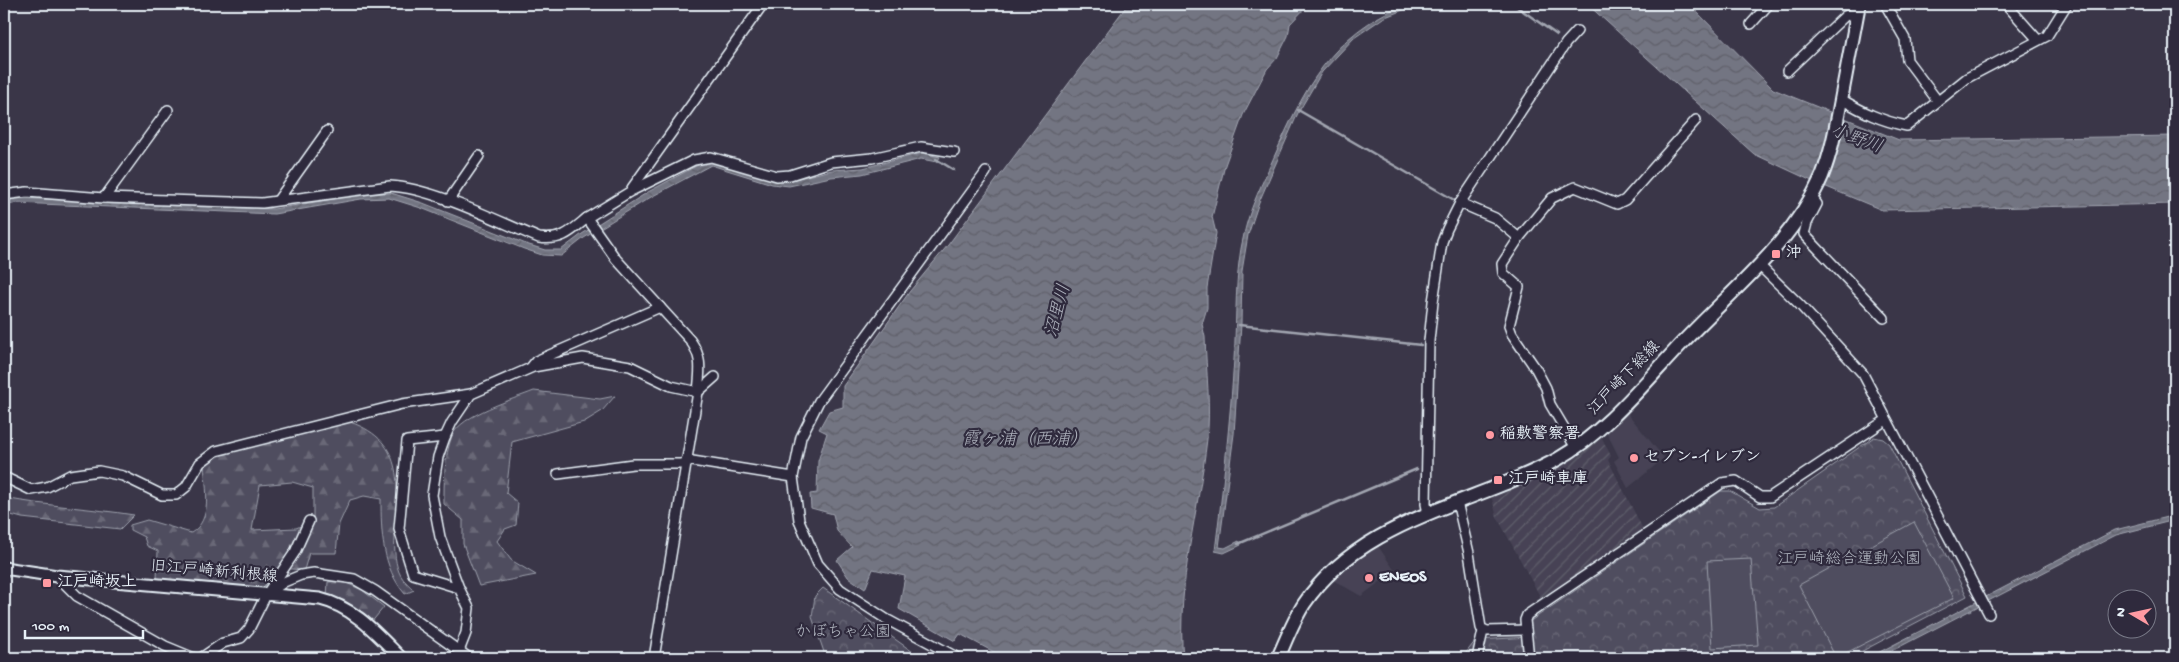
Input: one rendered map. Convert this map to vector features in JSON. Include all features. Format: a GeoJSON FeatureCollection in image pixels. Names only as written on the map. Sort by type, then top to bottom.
{"type":"FeatureCollection","features":[{"type":"Feature","properties":{"kind":"main road","name":"江戸崎下総線"},"geometry":{"type":"LineString","coordinates":[[1278,658],[1298,614],[1306,602],[1340,565],[1371,543],[1404,524],[1527,474],[1576,448],[1619,409],[1791,230],[1814,193],[1832,146],[1858,7]]}},
{"type":"Feature","properties":{"kind":"street"},"geometry":{"type":"LineString","coordinates":[[1751,24],[1769,4]]}},
{"type":"Feature","properties":{"kind":"street"},"geometry":{"type":"LineString","coordinates":[[1885,4],[1907,45],[1907,60],[1937,100]]}},
{"type":"Feature","properties":{"kind":"street"},"geometry":{"type":"LineString","coordinates":[[2006,4],[2038,40]]}},
{"type":"Feature","properties":{"kind":"street"},"geometry":{"type":"LineString","coordinates":[[1841,102],[1885,122],[1906,126],[1967,78],[2047,36],[2067,4]]}},
{"type":"Feature","properties":{"kind":"street"},"geometry":{"type":"LineString","coordinates":[[631,190],[761,7]]}},
{"type":"Feature","properties":{"kind":"street"},"geometry":{"type":"LineString","coordinates":[[1787,71],[1845,16],[1858,7]]}},
{"type":"Feature","properties":{"kind":"street"},"geometry":{"type":"LineString","coordinates":[[1428,513],[1426,504],[1426,443],[1430,331],[1442,242],[1446,229],[1460,203],[1566,43],[1577,31]]}},
{"type":"Feature","properties":{"kind":"street"},"geometry":{"type":"LineString","coordinates":[[104,198],[168,110]]}},
{"type":"Feature","properties":{"kind":"street"},"geometry":{"type":"LineString","coordinates":[[1576,448],[1550,404],[1546,388],[1540,376],[1512,334],[1509,326],[1519,287],[1504,273],[1502,264],[1519,238],[1552,198],[1575,187],[1616,204],[1625,200],[1696,120]]}},
{"type":"Feature","properties":{"kind":"street"},"geometry":{"type":"LineString","coordinates":[[278,200],[327,130]]}},
{"type":"Feature","properties":{"kind":"street"},"geometry":{"type":"LineString","coordinates":[[4,195],[27,192],[104,198],[262,203],[390,186],[404,186],[448,201],[539,238],[551,240],[562,237],[587,218],[631,190],[694,160],[711,157],[777,176],[790,175],[831,162],[872,158],[921,147],[954,152]]}},
{"type":"Feature","properties":{"kind":"street"},"geometry":{"type":"LineString","coordinates":[[448,201],[479,156]]}},
{"type":"Feature","properties":{"kind":"street"},"geometry":{"type":"LineString","coordinates":[[958,658],[886,619],[840,589],[818,564],[799,520],[793,477],[801,436],[818,402],[986,172]]}},
{"type":"Feature","properties":{"kind":"street"},"geometry":{"type":"LineString","coordinates":[[1814,193],[1817,204],[1807,223],[1804,234],[1884,318]]}},
{"type":"Feature","properties":{"kind":"street"},"geometry":{"type":"LineString","coordinates":[[1460,203],[1495,218],[1519,238]]}},
{"type":"Feature","properties":{"kind":"street"},"geometry":{"type":"LineString","coordinates":[[587,218],[616,259],[699,352],[698,392],[654,658]]}},
{"type":"Feature","properties":{"kind":"street"},"geometry":{"type":"LineString","coordinates":[[1759,265],[1800,305],[1863,374],[1989,614]]}},
{"type":"Feature","properties":{"kind":"street"},"geometry":{"type":"LineString","coordinates":[[528,369],[536,361],[660,307]]}},
{"type":"Feature","properties":{"kind":"street"},"geometry":{"type":"LineString","coordinates":[[4,477],[31,490],[47,487],[70,474],[99,471],[123,476],[162,496],[176,495],[186,487],[200,463],[216,451],[402,404],[471,394],[528,369],[583,358],[630,366],[671,386],[698,392]]}},
{"type":"Feature","properties":{"kind":"street"},"geometry":{"type":"LineString","coordinates":[[698,392],[716,377]]}},
{"type":"Feature","properties":{"kind":"street"},"geometry":{"type":"LineString","coordinates":[[459,651],[466,633],[469,608],[459,588],[440,537],[432,494],[438,457],[445,436],[471,394]]}},
{"type":"Feature","properties":{"kind":"street"},"geometry":{"type":"LineString","coordinates":[[1528,658],[1525,620],[1530,613],[1722,483],[1736,481],[1755,495],[1764,498],[1770,497],[1886,420]]}},
{"type":"Feature","properties":{"kind":"street"},"geometry":{"type":"LineString","coordinates":[[445,436],[407,441],[399,529],[413,574],[459,588]]}},
{"type":"Feature","properties":{"kind":"street"},"geometry":{"type":"LineString","coordinates":[[558,474],[633,464],[686,462],[793,477]]}},
{"type":"Feature","properties":{"kind":"street"},"geometry":{"type":"LineString","coordinates":[[1456,502],[1469,553],[1483,631],[1477,658]]}},
{"type":"Feature","properties":{"kind":"street"},"geometry":{"type":"LineString","coordinates":[[201,658],[222,643],[241,638],[249,629],[266,595],[295,552],[309,521]]}},
{"type":"Feature","properties":{"kind":"street","name":"旧江戸崎新利根線"},"geometry":{"type":"LineString","coordinates":[[4,568],[57,576],[320,599],[338,605],[363,622],[401,658]]}},
{"type":"Feature","properties":{"kind":"street"},"geometry":{"type":"LineString","coordinates":[[266,595],[284,582],[302,575],[314,573],[354,579],[416,619],[469,658]]}},
{"type":"Feature","properties":{"kind":"street"},"geometry":{"type":"LineString","coordinates":[[57,576],[77,596],[165,646],[194,658]]}},
{"type":"Feature","properties":{"kind":"street"},"geometry":{"type":"LineString","coordinates":[[1483,631],[1526,630]]}},
{"type":"Feature","properties":{"kind":"shaded area"},"geometry":{"type":"Polygon","coordinates":[[[1624,409],[1664,458],[1628,488],[1614,461],[1619,457],[1605,429],[1624,409]]]}},
{"type":"Feature","properties":{"kind":"shaded area"},"geometry":{"type":"Polygon","coordinates":[[[1601,436],[1611,456],[1608,460],[1644,531],[1542,600],[1497,517],[1491,495],[1513,487],[1555,466],[1601,436]]]}},
{"type":"Feature","properties":{"kind":"shaded area"},"geometry":{"type":"Polygon","coordinates":[[[1378,546],[1395,571],[1361,596],[1333,580],[1347,567],[1378,546]]]}},
{"type":"Feature","properties":{"kind":"green space"},"geometry":{"type":"Polygon","coordinates":[[[534,391],[600,399],[615,396],[602,411],[584,422],[512,442],[506,493],[518,503],[516,525],[505,529],[497,541],[511,560],[536,575],[479,586],[463,544],[463,520],[444,504],[445,470],[449,444],[457,428],[465,421],[501,403],[534,391]]]}},
{"type":"Feature","properties":{"kind":"green space"},"geometry":{"type":"Polygon","coordinates":[[[350,422],[369,431],[382,442],[390,454],[395,469],[397,485],[396,562],[401,576],[414,590],[405,594],[397,584],[387,561],[384,549],[381,499],[364,496],[350,500],[339,524],[336,553],[309,553],[304,570],[279,568],[260,591],[157,579],[158,551],[147,546],[144,537],[130,530],[130,525],[147,520],[191,533],[203,520],[207,503],[204,466],[218,455],[250,445],[350,422]],[[292,482],[260,485],[252,530],[296,528],[313,521],[313,488],[292,482]]]}},
{"type":"Feature","properties":{"kind":"green space","name":"江戸崎総合運動公園"},"geometry":{"type":"Polygon","coordinates":[[[1874,437],[1883,439],[1889,444],[1967,596],[1849,658],[1462,658],[1476,640],[1530,637],[1529,622],[1721,491],[1730,491],[1760,508],[1774,507],[1874,437]]]}},
{"type":"Feature","properties":{"kind":"green space"},"geometry":{"type":"Polygon","coordinates":[[[4,498],[134,515],[120,529],[22,518],[4,513],[4,498]]]}},
{"type":"Feature","properties":{"kind":"green space"},"geometry":{"type":"Polygon","coordinates":[[[1914,522],[1954,598],[1836,658],[1799,585],[1914,522]]]}},
{"type":"Feature","properties":{"kind":"green space"},"geometry":{"type":"Polygon","coordinates":[[[1751,559],[1758,645],[1712,648],[1707,561],[1751,559]]]}},
{"type":"Feature","properties":{"kind":"green space"},"geometry":{"type":"Polygon","coordinates":[[[342,581],[362,590],[384,607],[370,624],[327,596],[328,582],[342,581]]]}},
{"type":"Feature","properties":{"kind":"green space","name":"かぼちゃ公園"},"geometry":{"type":"Polygon","coordinates":[[[823,588],[924,658],[826,658],[812,617],[815,596],[823,588]]]}},
{"type":"Feature","properties":{"kind":"green space"},"geometry":{"type":"Polygon","coordinates":[[[1658,651],[1673,658],[1593,658],[1658,651]]]}},
{"type":"Feature","properties":{"kind":"water","name":"霞ヶ浦（西浦）"},"geometry":{"type":"Polygon","coordinates":[[[1128,4],[1309,4],[1290,24],[1288,36],[1277,58],[1267,69],[1243,115],[1225,165],[1212,217],[1216,233],[1207,288],[1207,308],[1202,324],[1205,337],[1208,427],[1185,576],[1182,631],[1183,658],[1005,658],[960,634],[955,641],[899,609],[905,576],[873,569],[865,589],[848,577],[837,560],[852,547],[837,531],[833,514],[811,508],[810,494],[817,493],[818,461],[827,433],[819,429],[829,411],[843,407],[843,386],[910,291],[948,245],[1128,4]]]}},
{"type":"Feature","properties":{"kind":"water"},"geometry":{"type":"Polygon","coordinates":[[[1405,4],[1418,4],[1383,18],[1354,38],[1322,72],[1298,113],[1259,202],[1248,235],[1242,271],[1241,324],[1234,434],[1219,547],[1225,548],[1239,541],[1241,545],[1224,553],[1215,551],[1230,407],[1239,265],[1244,234],[1250,214],[1285,132],[1297,108],[1323,66],[1358,31],[1379,17],[1405,4]]]}},
{"type":"Feature","properties":{"kind":"water","name":"小野川"},"geometry":{"type":"Polygon","coordinates":[[[1587,4],[1689,4],[1773,89],[1899,140],[2175,136],[2175,204],[1882,210],[1754,154],[1587,4]]]}},
{"type":"Feature","properties":{"kind":"water"},"geometry":{"type":"Polygon","coordinates":[[[922,153],[940,157],[937,162],[921,159],[862,174],[831,177],[789,186],[772,184],[711,165],[651,197],[584,238],[561,256],[542,255],[524,249],[421,208],[389,198],[361,199],[274,214],[17,203],[4,206],[4,200],[17,198],[274,209],[362,194],[391,193],[423,203],[526,244],[545,250],[561,250],[582,234],[648,192],[709,159],[774,178],[790,180],[832,170],[863,168],[922,153]]]}},
{"type":"Feature","properties":{"kind":"water"},"geometry":{"type":"Polygon","coordinates":[[[2175,515],[2175,520],[2116,535],[1878,658],[1868,658],[2115,530],[2175,515]]]}},
{"type":"Feature","properties":{"kind":"waterway"},"geometry":{"type":"LineString","coordinates":[[1513,4],[1557,35]]}},
{"type":"Feature","properties":{"kind":"waterway"},"geometry":{"type":"LineString","coordinates":[[1298,110],[1456,201]]}},
{"type":"Feature","properties":{"kind":"waterway"},"geometry":{"type":"LineString","coordinates":[[936,159],[954,170]]}},
{"type":"Feature","properties":{"kind":"waterway"},"geometry":{"type":"LineString","coordinates":[[1239,325],[1421,345]]}},
{"type":"Feature","properties":{"kind":"waterway"},"geometry":{"type":"LineString","coordinates":[[1238,544],[1417,469]]}},
{"type":"Feature","properties":{"kind":"place","name":"沖"},"geometry":{"type":"Point","coordinates":[1776,254]}},
{"type":"Feature","properties":{"kind":"place","name":"稲敷警察署"},"geometry":{"type":"Point","coordinates":[1490,435]}},
{"type":"Feature","properties":{"kind":"place","name":"セブン-イレブン"},"geometry":{"type":"Point","coordinates":[1634,458]}},
{"type":"Feature","properties":{"kind":"place","name":"江戸崎車庫"},"geometry":{"type":"Point","coordinates":[1498,480]}},
{"type":"Feature","properties":{"kind":"place","name":"ENEOS"},"geometry":{"type":"Point","coordinates":[1369,578]}},
{"type":"Feature","properties":{"kind":"place","name":"江戸崎坂上"},"geometry":{"type":"Point","coordinates":[47,583]}},
{"type":"Feature","properties":{"kind":"water label","name":"沼里川"},"geometry":{"type":"Point","coordinates":[1059,311]}}]}
